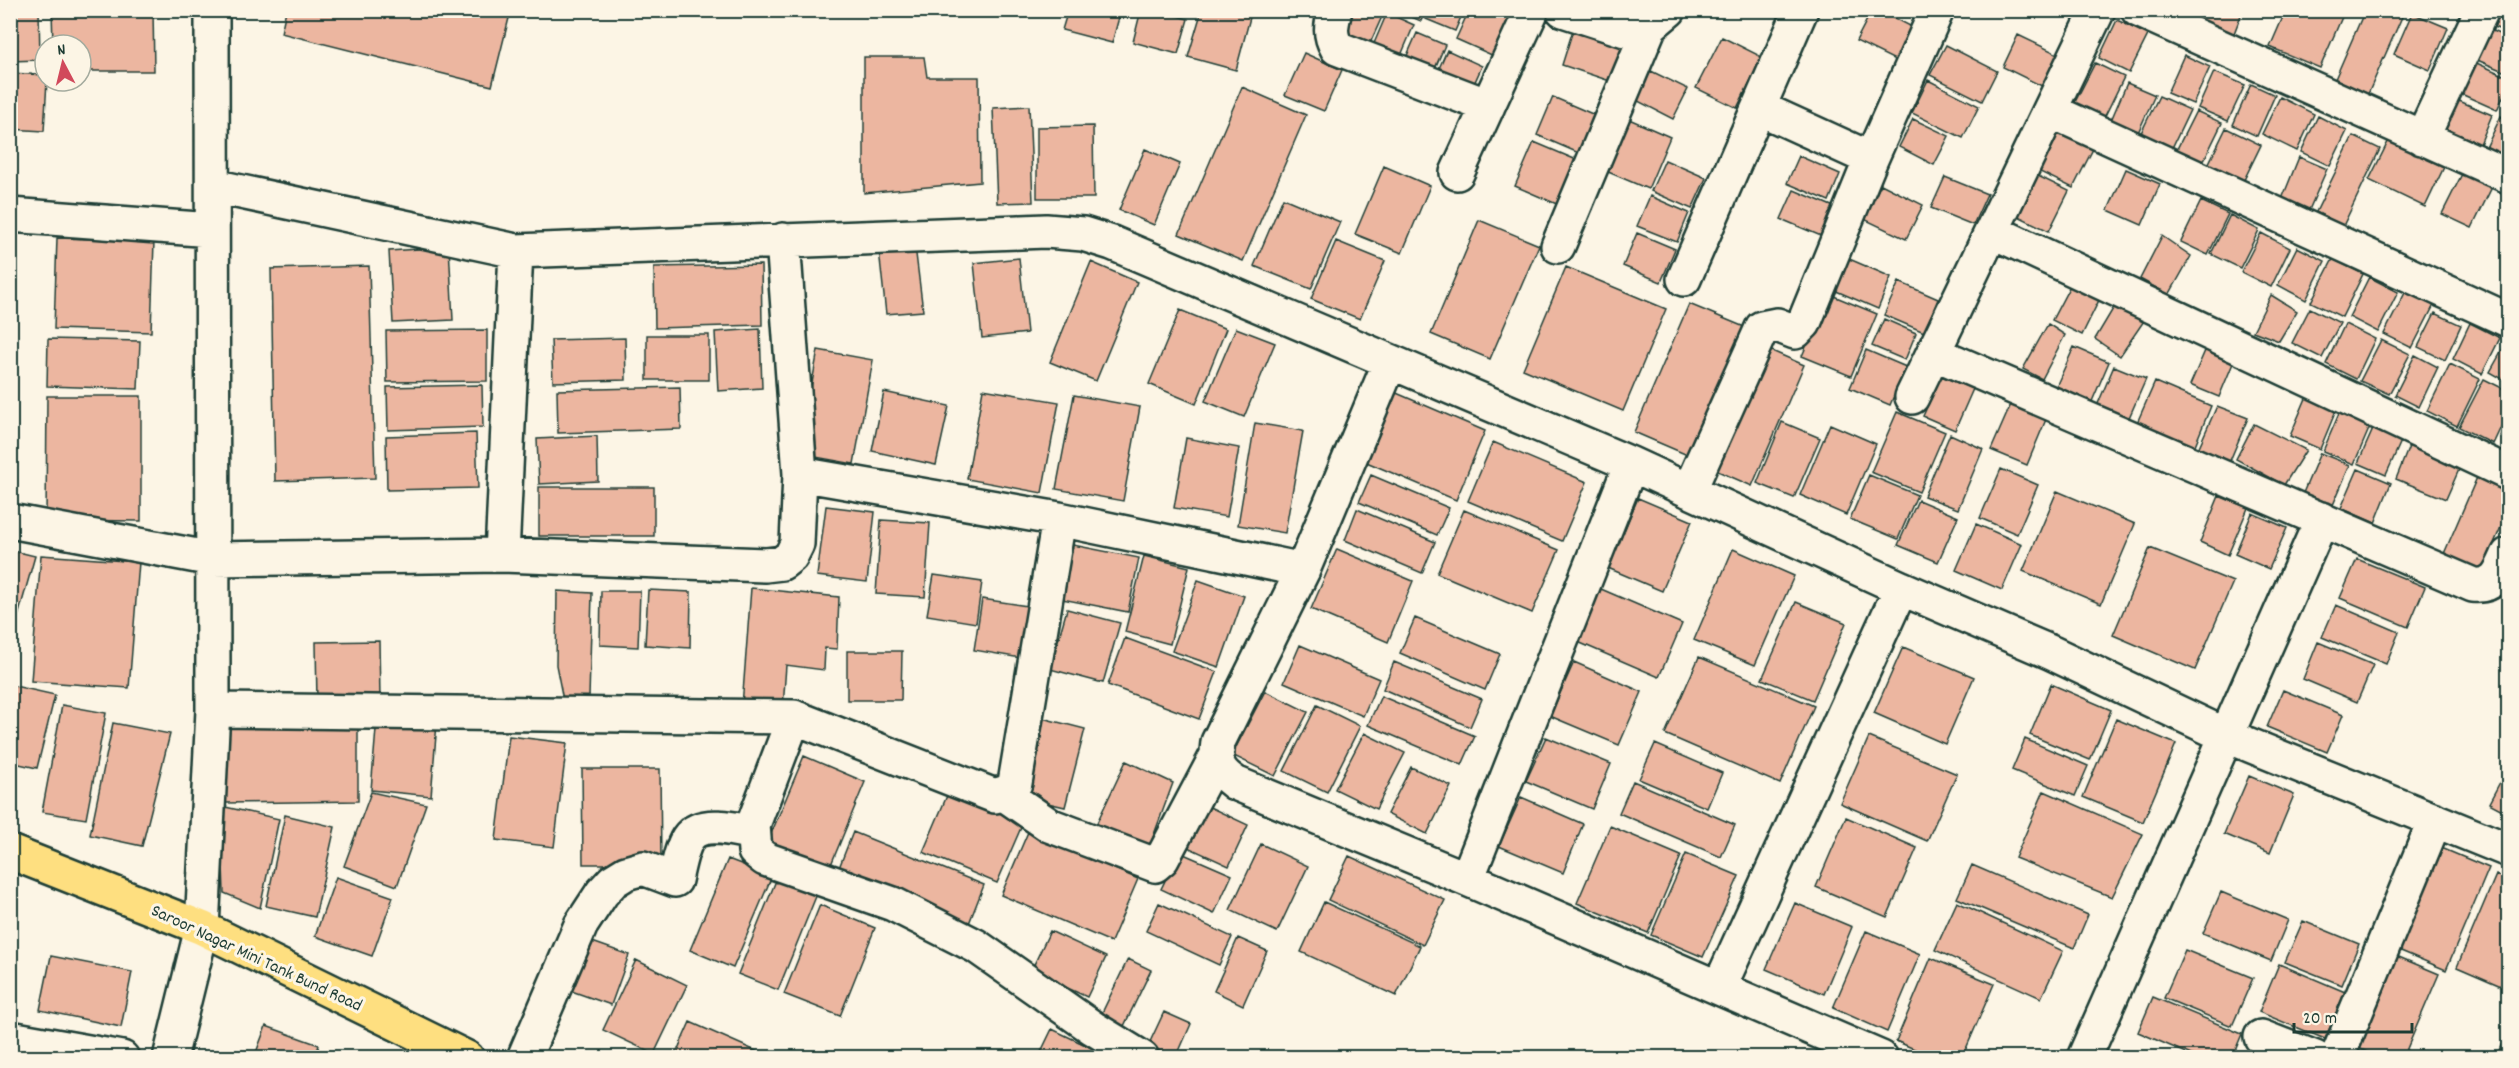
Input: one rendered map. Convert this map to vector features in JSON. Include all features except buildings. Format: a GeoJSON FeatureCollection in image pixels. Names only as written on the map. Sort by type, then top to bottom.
{"type":"FeatureCollection","features":[{"type":"Feature","properties":{"kind":"main road","name":"Saroor Nagar Mini Tank Bund Road"},"geometry":{"type":"LineString","coordinates":[[10,852],[202,928],[467,1058]]}},
{"type":"Feature","properties":{"kind":"street"},"geometry":{"type":"LineString","coordinates":[[170,1058],[202,928],[213,710],[212,10]]}},
{"type":"Feature","properties":{"kind":"street"},"geometry":{"type":"LineString","coordinates":[[1335,10],[1330,29],[1337,48],[1488,106]]}},
{"type":"Feature","properties":{"kind":"street"},"geometry":{"type":"LineString","coordinates":[[1457,173],[1532,10]]}},
{"type":"Feature","properties":{"kind":"street"},"geometry":{"type":"LineString","coordinates":[[1563,10],[1625,30],[1660,18]]}},
{"type":"Feature","properties":{"kind":"street"},"geometry":{"type":"LineString","coordinates":[[1684,279],[1801,10]]}},
{"type":"Feature","properties":{"kind":"street"},"geometry":{"type":"LineString","coordinates":[[1689,491],[1762,328],[1777,325],[1795,332],[1804,323],[1871,159],[1937,10]]}},
{"type":"Feature","properties":{"kind":"street"},"geometry":{"type":"LineString","coordinates":[[1912,398],[2098,10]]}},
{"type":"Feature","properties":{"kind":"street"},"geometry":{"type":"LineString","coordinates":[[2138,10],[2508,176]]}},
{"type":"Feature","properties":{"kind":"street"},"geometry":{"type":"LineString","coordinates":[[2422,138],[2471,14]]}},
{"type":"Feature","properties":{"kind":"street"},"geometry":{"type":"LineString","coordinates":[[1558,246],[1660,18]]}},
{"type":"Feature","properties":{"kind":"street"},"geometry":{"type":"LineString","coordinates":[[1759,108],[1871,159]]}},
{"type":"Feature","properties":{"kind":"street"},"geometry":{"type":"LineString","coordinates":[[2050,111],[2508,321]]}},
{"type":"Feature","properties":{"kind":"street"},"geometry":{"type":"LineString","coordinates":[[213,186],[516,251],[1046,231],[1083,234],[1112,243],[1631,464],[1901,588],[2052,653],[2225,735],[2508,850]]}},
{"type":"Feature","properties":{"kind":"street"},"geometry":{"type":"LineString","coordinates":[[10,215],[212,230]]}},
{"type":"Feature","properties":{"kind":"street"},"geometry":{"type":"LineString","coordinates":[[1992,231],[2508,472]]}},
{"type":"Feature","properties":{"kind":"street"},"geometry":{"type":"LineString","coordinates":[[10,521],[213,559],[502,555],[765,565],[782,563],[791,556],[797,544],[800,474],[783,240]]}},
{"type":"Feature","properties":{"kind":"street"},"geometry":{"type":"LineString","coordinates":[[502,555],[516,251]]}},
{"type":"Feature","properties":{"kind":"street"},"geometry":{"type":"LineString","coordinates":[[1934,353],[2474,585],[2491,584],[2499,576],[2508,555]]}},
{"type":"Feature","properties":{"kind":"street"},"geometry":{"type":"LineString","coordinates":[[1004,794],[1049,825],[1155,865],[1162,859],[1216,757],[1218,742],[1303,570],[1390,362]]}},
{"type":"Feature","properties":{"kind":"street"},"geometry":{"type":"LineString","coordinates":[[1467,879],[1631,464]]}},
{"type":"Feature","properties":{"kind":"street"},"geometry":{"type":"LineString","coordinates":[[800,474],[1059,519],[1303,570]]}},
{"type":"Feature","properties":{"kind":"street"},"geometry":{"type":"LineString","coordinates":[[213,710],[795,717],[995,796],[1004,794],[1015,783],[1059,519]]}},
{"type":"Feature","properties":{"kind":"street"},"geometry":{"type":"LineString","coordinates":[[2084,1058],[2322,519]]}},
{"type":"Feature","properties":{"kind":"street"},"geometry":{"type":"LineString","coordinates":[[1719,988],[1901,588]]}},
{"type":"Feature","properties":{"kind":"street"},"geometry":{"type":"LineString","coordinates":[[795,717],[753,825],[755,851],[765,860],[893,904],[966,941],[1125,1053]]}},
{"type":"Feature","properties":{"kind":"street"},"geometry":{"type":"LineString","coordinates":[[1216,757],[1221,773],[1234,783],[1467,879],[1881,1058]]}},
{"type":"Feature","properties":{"kind":"street"},"geometry":{"type":"LineString","coordinates":[[2337,1058],[2434,820]]}},
{"type":"Feature","properties":{"kind":"street"},"geometry":{"type":"LineString","coordinates":[[524,1058],[581,925],[613,881],[626,873],[643,868],[675,880],[688,837],[699,830],[718,828],[752,833]]}},
{"type":"Feature","properties":{"kind":"street"},"geometry":{"type":"LineString","coordinates":[[2260,1037],[2315,1058]]}},
{"type":"Feature","properties":{"kind":"street"},"geometry":{"type":"LineString","coordinates":[[10,1038],[122,1058]]}}]}
